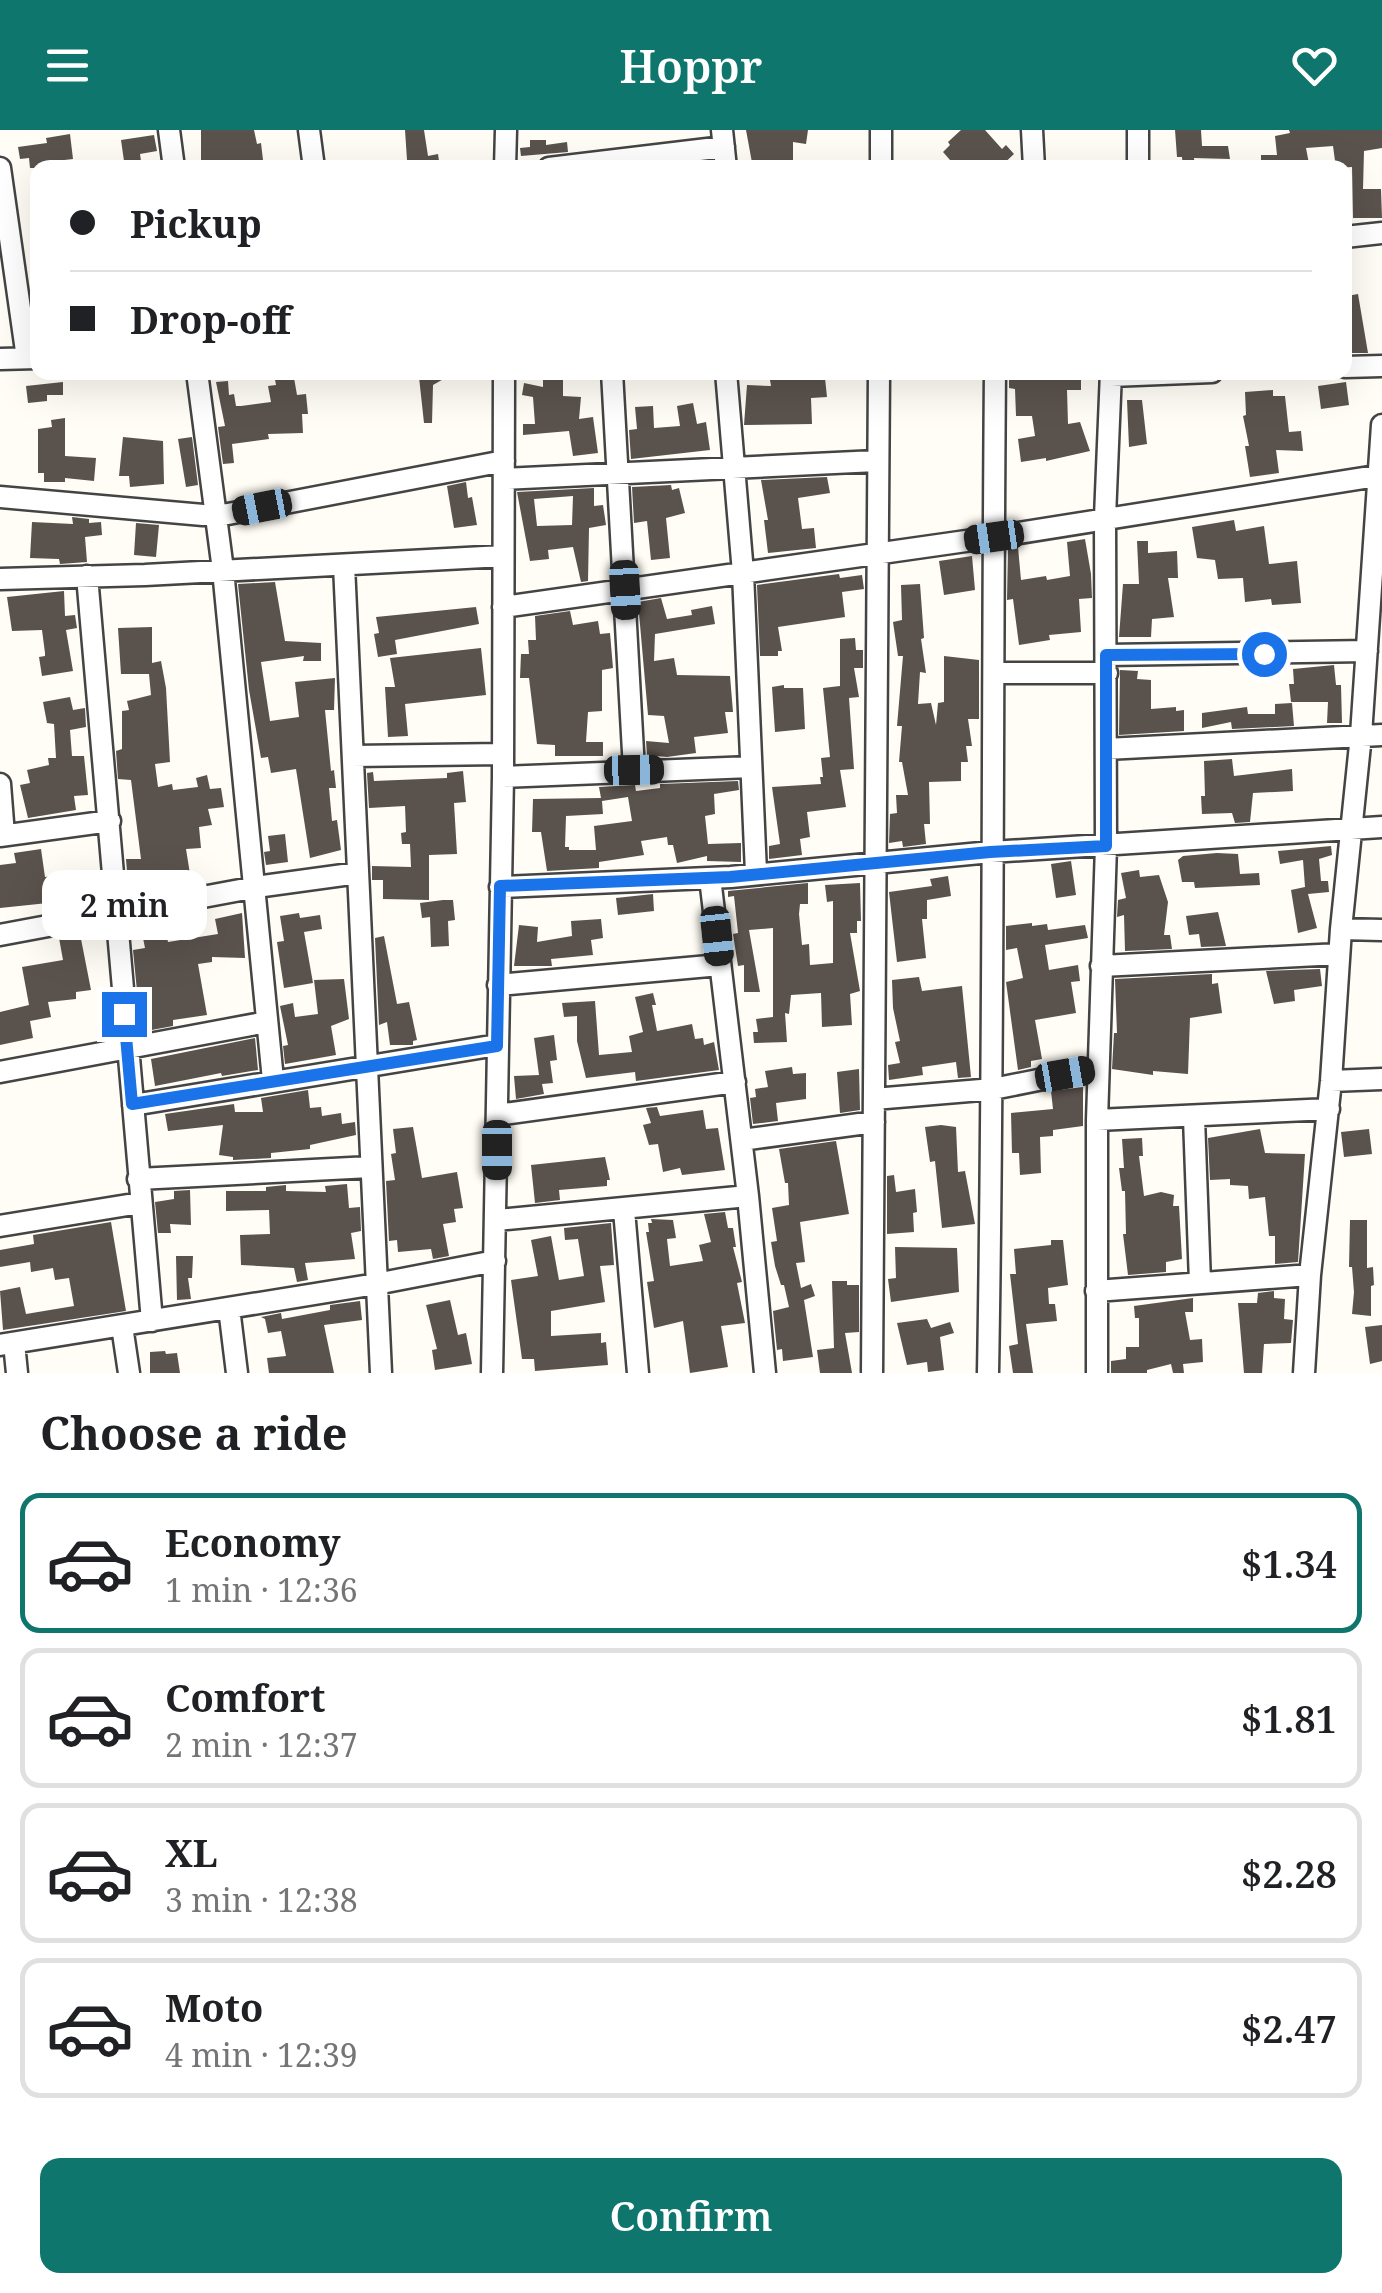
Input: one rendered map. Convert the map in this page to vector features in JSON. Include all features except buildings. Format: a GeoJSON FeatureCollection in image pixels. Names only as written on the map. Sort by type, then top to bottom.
{"type":"FeatureCollection","features":[{"type":"Feature","properties":{"kind":"street"},"geometry":{"type":"LineString","coordinates":[[169,130],[173,160]]}},
{"type":"Feature","properties":{"kind":"street"},"geometry":{"type":"LineString","coordinates":[[310,130],[313,160]]}},
{"type":"Feature","properties":{"kind":"street"},"geometry":{"type":"LineString","coordinates":[[506,130],[506,160]]}},
{"type":"Feature","properties":{"kind":"street"},"geometry":{"type":"LineString","coordinates":[[881,130],[881,160]]}},
{"type":"Feature","properties":{"kind":"street"},"geometry":{"type":"LineString","coordinates":[[1032,130],[1034,160]]}},
{"type":"Feature","properties":{"kind":"street"},"geometry":{"type":"LineString","coordinates":[[1138,130],[1138,160]]}},
{"type":"Feature","properties":{"kind":"street"},"geometry":{"type":"LineString","coordinates":[[618,160],[724,148]]}},
{"type":"Feature","properties":{"kind":"street"},"geometry":{"type":"LineString","coordinates":[[0,168],[3,216],[30,348]]}},
{"type":"Feature","properties":{"kind":"street"},"geometry":{"type":"LineString","coordinates":[[1352,236],[1382,233]]}},
{"type":"Feature","properties":{"kind":"street"},"geometry":{"type":"LineString","coordinates":[[0,359],[30,358]]}},
{"type":"Feature","properties":{"kind":"street"},"geometry":{"type":"LineString","coordinates":[[1352,368],[1382,366]]}},
{"type":"Feature","properties":{"kind":"street"},"geometry":{"type":"LineString","coordinates":[[199,380],[223,570],[272,1080]]}},
{"type":"Feature","properties":{"kind":"street"},"geometry":{"type":"LineString","coordinates":[[492,1373],[497,1220],[504,380]]}},
{"type":"Feature","properties":{"kind":"street"},"geometry":{"type":"LineString","coordinates":[[612,380],[634,770]]}},
{"type":"Feature","properties":{"kind":"street"},"geometry":{"type":"LineString","coordinates":[[727,380],[743,573],[756,873]]}},
{"type":"Feature","properties":{"kind":"street"},"geometry":{"type":"LineString","coordinates":[[872,1373],[879,380]]}},
{"type":"Feature","properties":{"kind":"street"},"geometry":{"type":"LineString","coordinates":[[988,1373],[996,380]]}},
{"type":"Feature","properties":{"kind":"street"},"geometry":{"type":"LineString","coordinates":[[1096,1373],[1098,1068],[1106,846],[1105,517],[1111,380]]}},
{"type":"Feature","properties":{"kind":"street"},"geometry":{"type":"LineString","coordinates":[[1304,1373],[1351,828],[1371,735],[1367,652],[1377,586],[1382,428]]}},
{"type":"Feature","properties":{"kind":"street"},"geometry":{"type":"LineString","coordinates":[[0,497],[216,514],[504,470],[616,473],[876,462]]}},
{"type":"Feature","properties":{"kind":"street"},"geometry":{"type":"LineString","coordinates":[[503,607],[994,537],[1379,475]]}},
{"type":"Feature","properties":{"kind":"street"},"geometry":{"type":"LineString","coordinates":[[0,579],[504,556]]}},
{"type":"Feature","properties":{"kind":"street"},"geometry":{"type":"LineString","coordinates":[[344,566],[381,1373]]}},
{"type":"Feature","properties":{"kind":"street"},"geometry":{"type":"LineString","coordinates":[[88,576],[152,1322]]}},
{"type":"Feature","properties":{"kind":"street"},"geometry":{"type":"LineString","coordinates":[[994,674],[1107,664],[1367,652]]}},
{"type":"Feature","properties":{"kind":"street"},"geometry":{"type":"LineString","coordinates":[[1106,749],[1371,735]]}},
{"type":"Feature","properties":{"kind":"street"},"geometry":{"type":"LineString","coordinates":[[353,756],[502,754]]}},
{"type":"Feature","properties":{"kind":"street"},"geometry":{"type":"LineString","coordinates":[[502,777],[751,767]]}},
{"type":"Feature","properties":{"kind":"street"},"geometry":{"type":"LineString","coordinates":[[0,784],[2,835],[110,821]]}},
{"type":"Feature","properties":{"kind":"street"},"geometry":{"type":"LineString","coordinates":[[500,886],[710,878],[990,852],[1382,827]]}},
{"type":"Feature","properties":{"kind":"street"},"geometry":{"type":"LineString","coordinates":[[0,935],[256,887],[358,873]]}},
{"type":"Feature","properties":{"kind":"street"},"geometry":{"type":"LineString","coordinates":[[710,878],[765,1373]]}},
{"type":"Feature","properties":{"kind":"street"},"geometry":{"type":"LineString","coordinates":[[1341,929],[1382,930]]}},
{"type":"Feature","properties":{"kind":"street"},"geometry":{"type":"LineString","coordinates":[[1101,966],[1339,954]]}},
{"type":"Feature","properties":{"kind":"street"},"geometry":{"type":"LineString","coordinates":[[498,984],[720,964]]}},
{"type":"Feature","properties":{"kind":"street"},"geometry":{"type":"LineString","coordinates":[[0,1072],[267,1022]]}},
{"type":"Feature","properties":{"kind":"street"},"geometry":{"type":"LineString","coordinates":[[132,1104],[497,1046]]}},
{"type":"Feature","properties":{"kind":"street"},"geometry":{"type":"LineString","coordinates":[[874,1100],[993,1090],[1098,1068]]}},
{"type":"Feature","properties":{"kind":"street"},"geometry":{"type":"LineString","coordinates":[[1332,1081],[1382,1079]]}},
{"type":"Feature","properties":{"kind":"street"},"geometry":{"type":"LineString","coordinates":[[497,1115],[735,1082]]}},
{"type":"Feature","properties":{"kind":"street"},"geometry":{"type":"LineString","coordinates":[[1098,1120],[1329,1109]]}},
{"type":"Feature","properties":{"kind":"street"},"geometry":{"type":"LineString","coordinates":[[1194,1118],[1200,1282]]}},
{"type":"Feature","properties":{"kind":"street"},"geometry":{"type":"LineString","coordinates":[[742,1140],[874,1122]]}},
{"type":"Feature","properties":{"kind":"street"},"geometry":{"type":"LineString","coordinates":[[138,1179],[370,1168]]}},
{"type":"Feature","properties":{"kind":"street"},"geometry":{"type":"LineString","coordinates":[[497,1220],[748,1196]]}},
{"type":"Feature","properties":{"kind":"street"},"geometry":{"type":"LineString","coordinates":[[0,1226],[140,1203]]}},
{"type":"Feature","properties":{"kind":"street"},"geometry":{"type":"LineString","coordinates":[[624,1210],[638,1373]]}},
{"type":"Feature","properties":{"kind":"street"},"geometry":{"type":"LineString","coordinates":[[17,1373],[7,1344],[376,1284],[496,1260]]}},
{"type":"Feature","properties":{"kind":"street"},"geometry":{"type":"LineString","coordinates":[[1096,1291],[1310,1275]]}},
{"type":"Feature","properties":{"kind":"street"},"geometry":{"type":"LineString","coordinates":[[229,1308],[236,1373]]}},
{"type":"Feature","properties":{"kind":"street"},"geometry":{"type":"LineString","coordinates":[[122,1326],[128,1373]]}},
{"type":"Feature","properties":{"kind":"route"},"geometry":{"type":"LineString","coordinates":[[124,1014],[132,1104],[497,1046],[500,886],[730,877],[990,852],[1106,846],[1106,655],[1264,654]]}}]}
